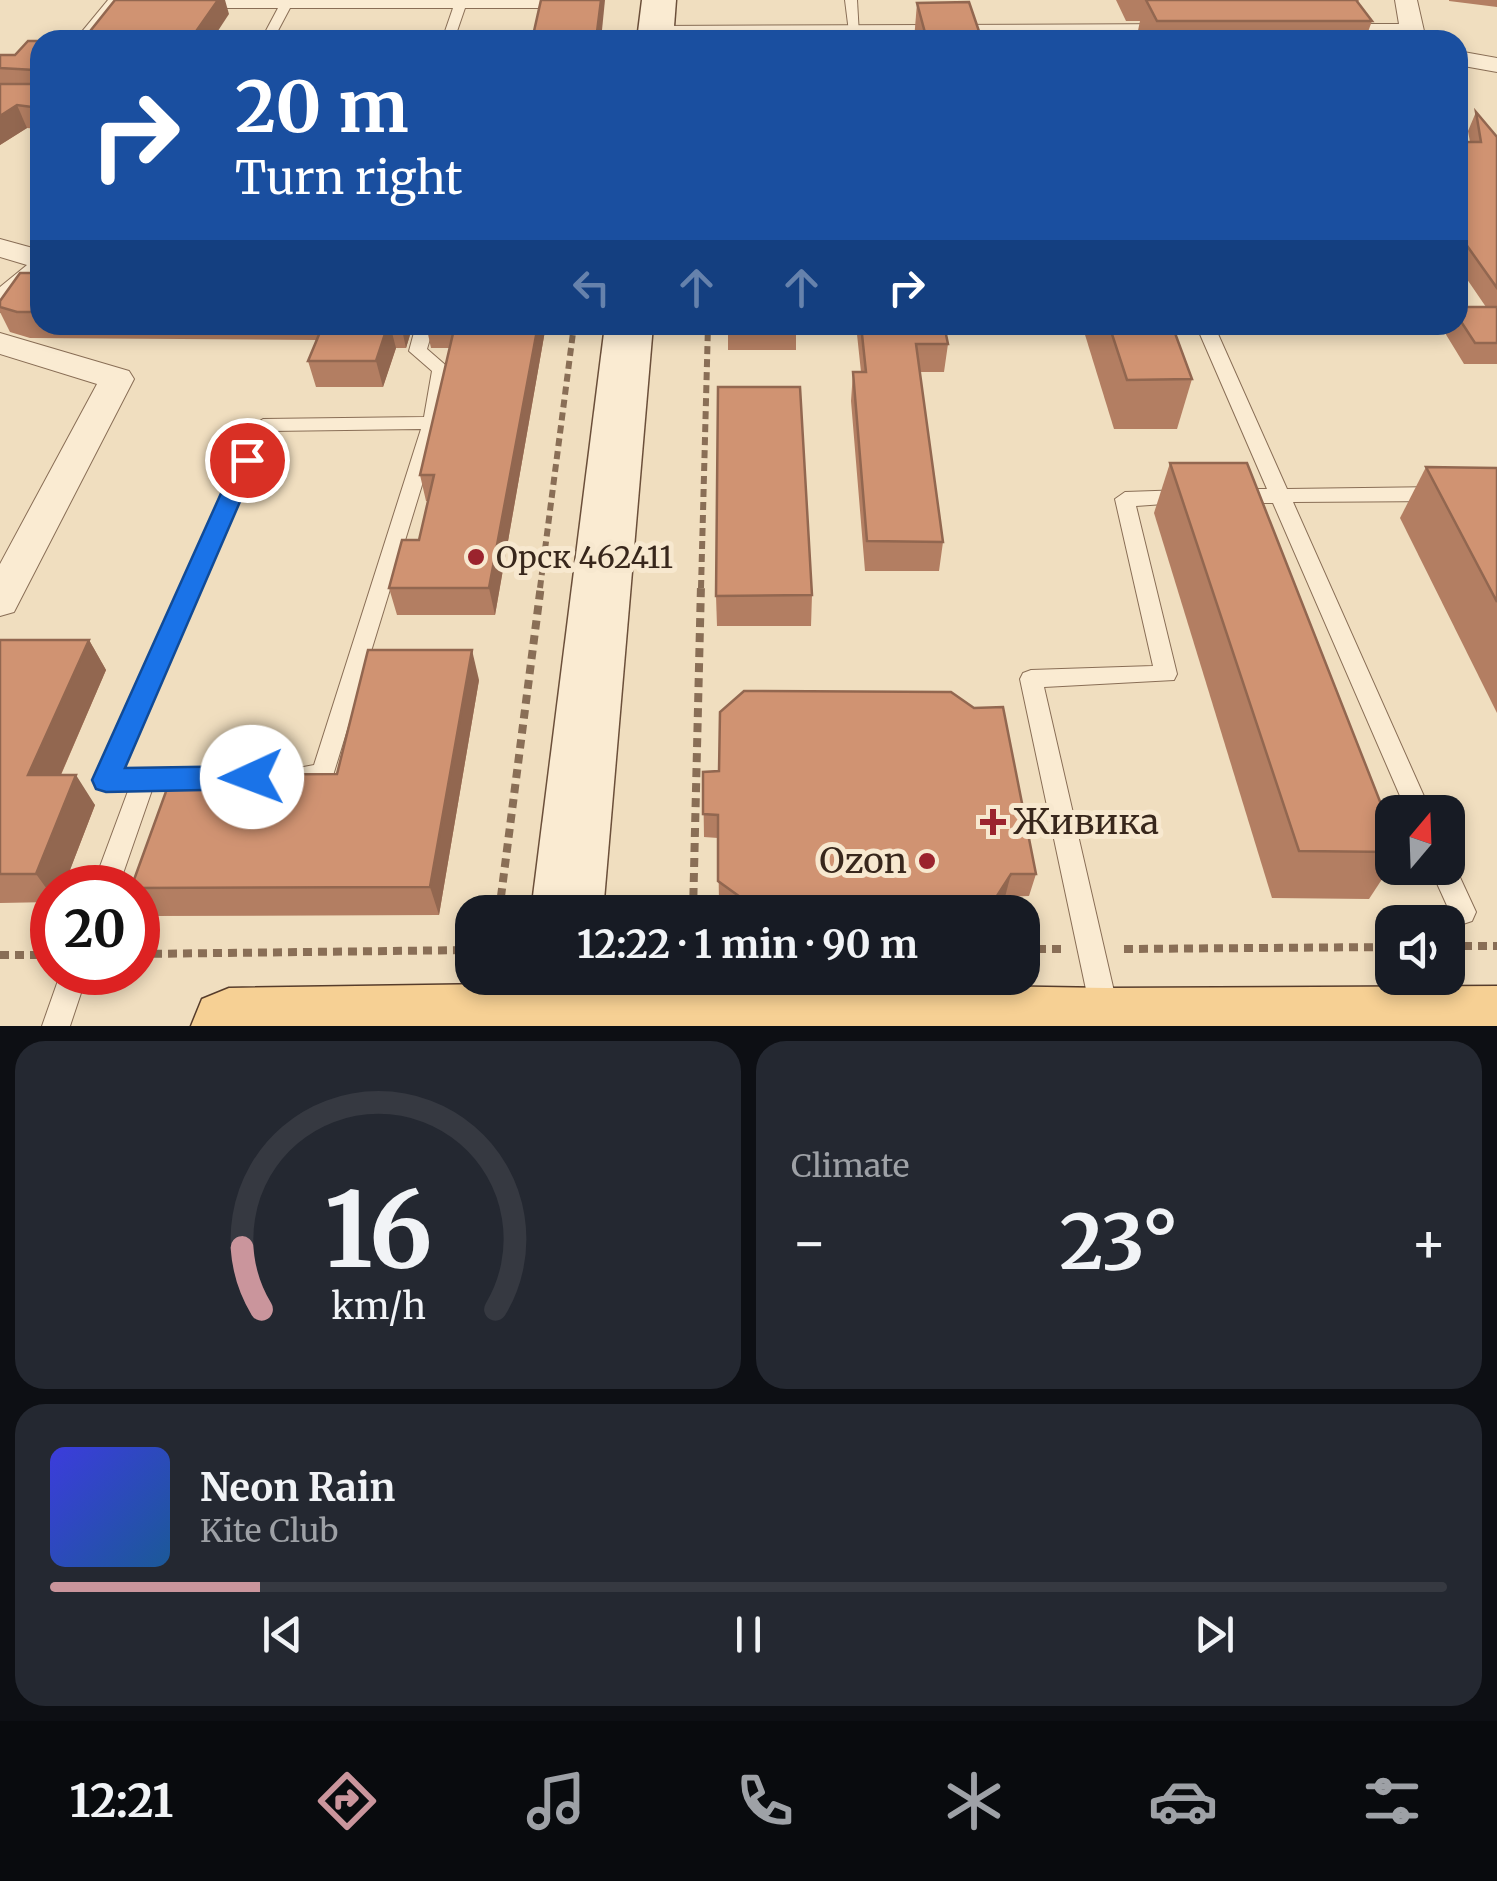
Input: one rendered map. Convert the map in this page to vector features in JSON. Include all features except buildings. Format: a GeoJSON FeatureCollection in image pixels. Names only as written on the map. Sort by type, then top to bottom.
{"type":"FeatureCollection","features":[{"type":"Feature","properties":{"kind":"main road"},"geometry":{"type":"LineString","coordinates":[[568,895],[628,335]]}},
{"type":"Feature","properties":{"kind":"main road"},"geometry":{"type":"LineString","coordinates":[[229,1026],[556,1008],[1108,1026],[1497,1024]]}},
{"type":"Feature","properties":{"kind":"street"},"geometry":{"type":"LineString","coordinates":[[1406,0],[1418,30]]}},
{"type":"Feature","properties":{"kind":"street"},"geometry":{"type":"LineString","coordinates":[[657,24],[806,30]]}},
{"type":"Feature","properties":{"kind":"street"},"geometry":{"type":"LineString","coordinates":[[1468,62],[1497,65]]}},
{"type":"Feature","properties":{"kind":"street"},"geometry":{"type":"LineString","coordinates":[[0,248],[30,256]]}},
{"type":"Feature","properties":{"kind":"street"},"geometry":{"type":"LineString","coordinates":[[0,303],[30,277]]}},
{"type":"Feature","properties":{"kind":"street"},"geometry":{"type":"LineString","coordinates":[[0,343],[117,379],[0,601]]}},
{"type":"Feature","properties":{"kind":"lane"},"geometry":{"type":"LineString","coordinates":[[89,30],[114,0]]}},
{"type":"Feature","properties":{"kind":"lane"},"geometry":{"type":"LineString","coordinates":[[218,0],[216,4],[552,4],[552,0]]}},
{"type":"Feature","properties":{"kind":"lane"},"geometry":{"type":"LineString","coordinates":[[851,0],[855,30]]}},
{"type":"Feature","properties":{"kind":"lane"},"geometry":{"type":"LineString","coordinates":[[272,30],[286,4]]}},
{"type":"Feature","properties":{"kind":"lane"},"geometry":{"type":"LineString","coordinates":[[451,30],[460,4]]}},
{"type":"Feature","properties":{"kind":"lane"},"geometry":{"type":"LineString","coordinates":[[283,776],[323,775],[432,424],[441,369],[418,351],[422,335]]}},
{"type":"Feature","properties":{"kind":"lane"},"geometry":{"type":"LineString","coordinates":[[1208,335],[1411,795]]}},
{"type":"Feature","properties":{"kind":"lane"},"geometry":{"type":"LineString","coordinates":[[224,778],[106,780],[263,425],[432,424]]}},
{"type":"Feature","properties":{"kind":"lane"},"geometry":{"type":"LineString","coordinates":[[1108,1026],[1031,679],[1166,674],[1125,499],[1457,494]]}},
{"type":"Feature","properties":{"kind":"lane"},"geometry":{"type":"LineString","coordinates":[[114,865],[144,780]]}},
{"type":"Feature","properties":{"kind":"lane"},"geometry":{"type":"LineString","coordinates":[[56,1026],[67,995]]}},
{"type":"Feature","properties":{"kind":"path"},"geometry":{"type":"LineString","coordinates":[[501,895],[573,335]]}},
{"type":"Feature","properties":{"kind":"path"},"geometry":{"type":"LineString","coordinates":[[693,895],[708,335]]}},
{"type":"Feature","properties":{"kind":"path"},"geometry":{"type":"LineString","coordinates":[[1465,946],[1497,946]]}},
{"type":"Feature","properties":{"kind":"path"},"geometry":{"type":"LineString","coordinates":[[1040,949],[1375,947]]}},
{"type":"Feature","properties":{"kind":"path"},"geometry":{"type":"LineString","coordinates":[[160,954],[455,950]]}},
{"type":"Feature","properties":{"kind":"path"},"geometry":{"type":"LineString","coordinates":[[0,956],[30,955]]}},
{"type":"Feature","properties":{"kind":"place","name":"Орск 462411"},"geometry":{"type":"Point","coordinates":[476,557]}},
{"type":"Feature","properties":{"kind":"place","name":"Живика"},"geometry":{"type":"Point","coordinates":[993,822]}},
{"type":"Feature","properties":{"kind":"place","name":"Ozon"},"geometry":{"type":"Point","coordinates":[927,861]}},
{"type":"Feature","properties":{"kind":"route"},"geometry":{"type":"LineString","coordinates":[[247,460],[106,780],[252,777]]}}]}
